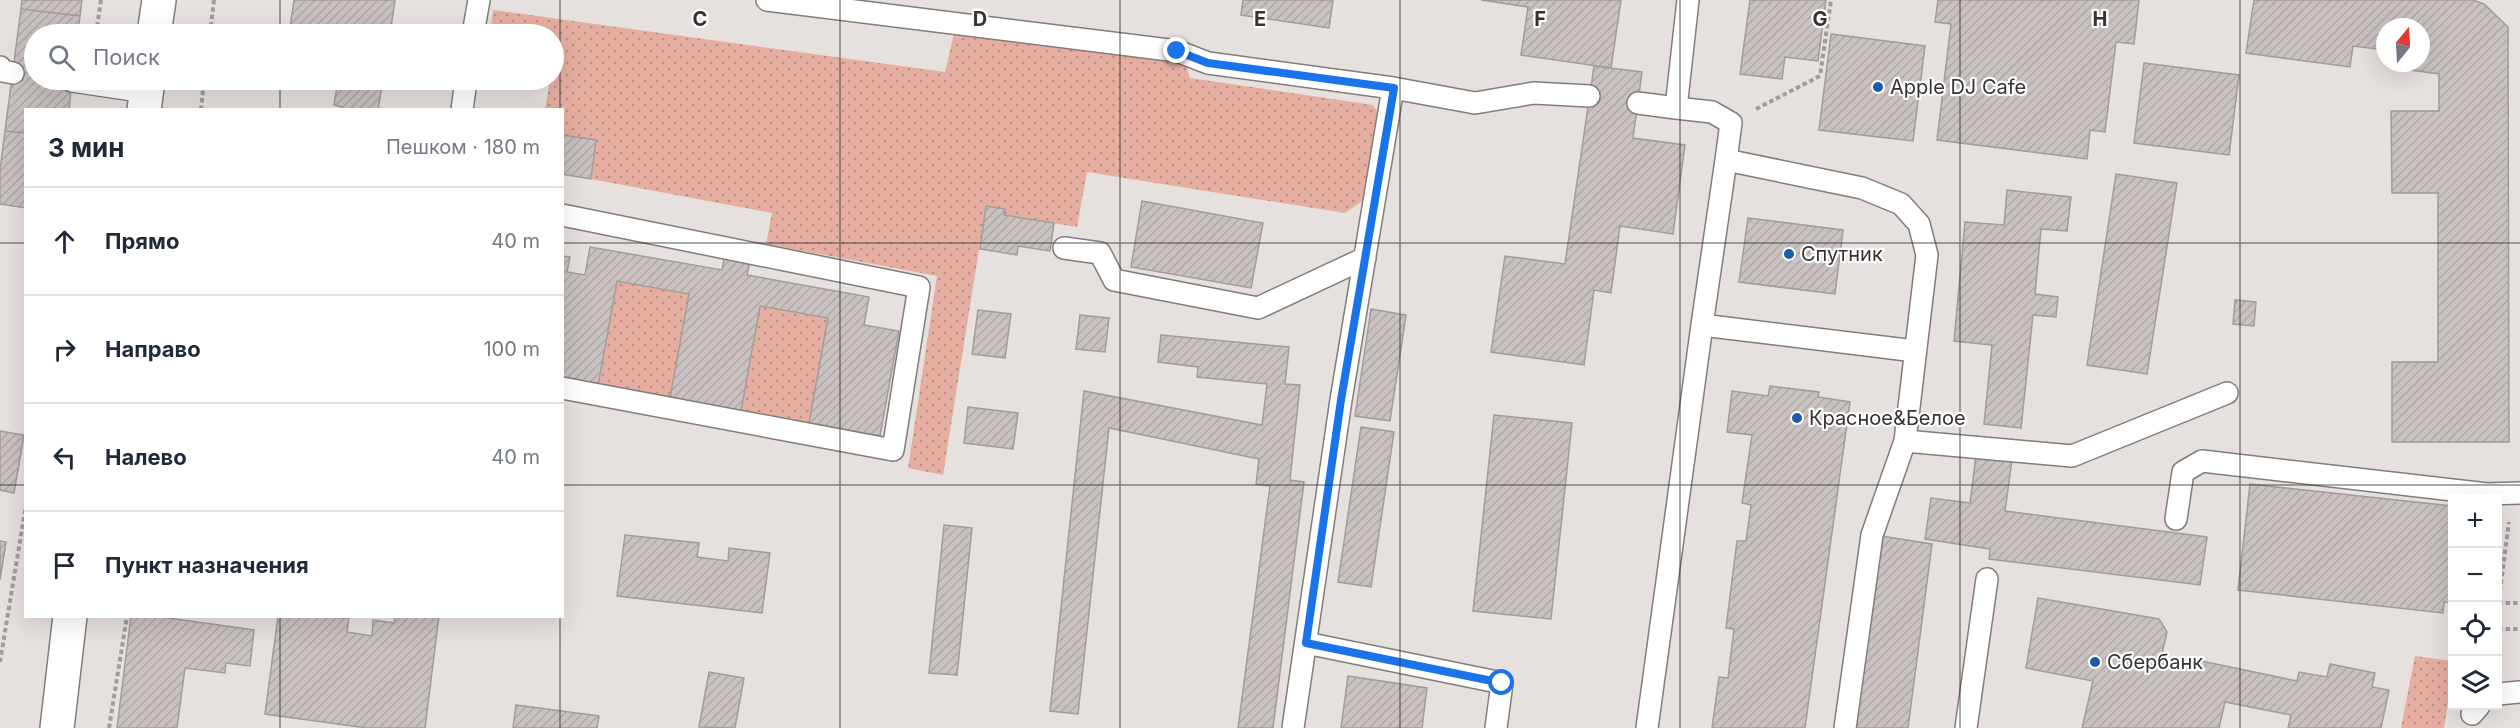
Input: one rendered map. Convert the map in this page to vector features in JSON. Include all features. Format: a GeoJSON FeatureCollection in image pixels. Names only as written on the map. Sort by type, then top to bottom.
{"type":"FeatureCollection","features":[{"type":"Feature","properties":{"kind":"main road"},"geometry":{"type":"LineString","coordinates":[[155,24],[159,0]]}},
{"type":"Feature","properties":{"kind":"main road"},"geometry":{"type":"LineString","coordinates":[[57,728],[70,618]]}},
{"type":"Feature","properties":{"kind":"lane"},"geometry":{"type":"LineString","coordinates":[[474,24],[478,0]]}},
{"type":"Feature","properties":{"kind":"lane"},"geometry":{"type":"LineString","coordinates":[[767,0],[1177,51],[1208,63],[1394,88],[1475,103],[1534,93],[1589,96]]}},
{"type":"Feature","properties":{"kind":"lane"},"geometry":{"type":"LineString","coordinates":[[1676,108],[1688,0]]}},
{"type":"Feature","properties":{"kind":"lane"},"geometry":{"type":"LineString","coordinates":[[1293,728],[1365,258],[1394,88]]}},
{"type":"Feature","properties":{"kind":"lane"},"geometry":{"type":"LineString","coordinates":[[123,90],[146,94]]}},
{"type":"Feature","properties":{"kind":"lane"},"geometry":{"type":"LineString","coordinates":[[462,108],[465,90]]}},
{"type":"Feature","properties":{"kind":"lane"},"geometry":{"type":"LineString","coordinates":[[1638,103],[1712,111],[1731,123],[1647,728]]}},
{"type":"Feature","properties":{"kind":"lane"},"geometry":{"type":"LineString","coordinates":[[1726,160],[1862,188],[1901,204],[1919,224],[1927,255],[1905,441],[1872,535],[1845,728]]}},
{"type":"Feature","properties":{"kind":"lane"},"geometry":{"type":"LineString","coordinates":[[564,215],[919,287],[892,450],[564,388]]}},
{"type":"Feature","properties":{"kind":"lane"},"geometry":{"type":"LineString","coordinates":[[1064,248],[1100,253],[1114,280],[1258,308],[1365,258]]}},
{"type":"Feature","properties":{"kind":"lane"},"geometry":{"type":"LineString","coordinates":[[1702,325],[1915,351]]}},
{"type":"Feature","properties":{"kind":"lane"},"geometry":{"type":"LineString","coordinates":[[1905,441],[2072,456],[2227,393]]}},
{"type":"Feature","properties":{"kind":"lane"},"geometry":{"type":"LineString","coordinates":[[2176,519],[2183,472],[2202,461],[2487,494],[2515,502]]}},
{"type":"Feature","properties":{"kind":"lane"},"geometry":{"type":"LineString","coordinates":[[1966,728],[1987,579]]}},
{"type":"Feature","properties":{"kind":"lane"},"geometry":{"type":"LineString","coordinates":[[1306,643],[1502,683],[1496,728]]}},
{"type":"Feature","properties":{"kind":"lane"},"geometry":{"type":"LineString","coordinates":[[2502,694],[2520,692]]}},
{"type":"Feature","properties":{"kind":"path"},"geometry":{"type":"LineString","coordinates":[[97,24],[101,0]]}},
{"type":"Feature","properties":{"kind":"path"},"geometry":{"type":"LineString","coordinates":[[211,24],[214,0]]}},
{"type":"Feature","properties":{"kind":"path"},"geometry":{"type":"LineString","coordinates":[[1747,113],[1820,76],[1831,0]]}},
{"type":"Feature","properties":{"kind":"path"},"geometry":{"type":"LineString","coordinates":[[201,108],[203,90]]}},
{"type":"Feature","properties":{"kind":"path"},"geometry":{"type":"LineString","coordinates":[[2498,602],[2515,502]]}},
{"type":"Feature","properties":{"kind":"path"},"geometry":{"type":"LineString","coordinates":[[0,662],[24,517]]}},
{"type":"Feature","properties":{"kind":"path"},"geometry":{"type":"LineString","coordinates":[[2502,605],[2520,603]]}},
{"type":"Feature","properties":{"kind":"path"},"geometry":{"type":"LineString","coordinates":[[110,728],[127,618]]}},
{"type":"Feature","properties":{"kind":"path"},"geometry":{"type":"LineString","coordinates":[[2502,629],[2520,629]]}},
{"type":"Feature","properties":{"kind":"shaded area"},"geometry":{"type":"Polygon","coordinates":[[[493,10],[945,72],[954,33],[1177,60],[1186,65],[1190,78],[1373,105],[1377,111],[1365,199],[1345,213],[1087,172],[1077,227],[1004,215],[1005,209],[986,206],[943,475],[908,468],[937,276],[766,244],[772,213],[591,179],[596,140],[564,135],[564,108],[545,108],[548,90],[564,90],[564,24],[491,24],[493,10]]]}},
{"type":"Feature","properties":{"kind":"shaded area"},"geometry":{"type":"Polygon","coordinates":[[[617,281],[689,294],[670,398],[598,386],[617,281]]]}},
{"type":"Feature","properties":{"kind":"shaded area"},"geometry":{"type":"Polygon","coordinates":[[[760,306],[828,318],[809,423],[741,411],[760,306]]]}},
{"type":"Feature","properties":{"kind":"shaded area"},"geometry":{"type":"Polygon","coordinates":[[[2415,656],[2448,660],[2448,703],[2444,728],[2401,728],[2415,656]]]}},
{"type":"Feature","properties":{"kind":"building"},"geometry":{"type":"Polygon","coordinates":[[[22,0],[82,0],[80,16],[21,9],[22,0]]]}},
{"type":"Feature","properties":{"kind":"building"},"geometry":{"type":"Polygon","coordinates":[[[294,0],[395,0],[391,24],[290,24],[294,0]]]}},
{"type":"Feature","properties":{"kind":"building"},"geometry":{"type":"Polygon","coordinates":[[[1243,0],[1333,0],[1329,28],[1241,15],[1243,0]]]}},
{"type":"Feature","properties":{"kind":"building"},"geometry":{"type":"Polygon","coordinates":[[[1481,0],[1621,0],[1611,68],[1521,55],[1528,7],[1481,0]]]}},
{"type":"Feature","properties":{"kind":"building"},"geometry":{"type":"Polygon","coordinates":[[[1750,0],[1826,0],[1818,61],[1785,57],[1782,79],[1740,74],[1750,0]]]}},
{"type":"Feature","properties":{"kind":"building"},"geometry":{"type":"Polygon","coordinates":[[[1938,0],[2139,0],[2134,44],[2116,42],[2105,132],[2090,130],[2087,159],[1937,140],[1951,24],[1935,22],[1938,0]]]}},
{"type":"Feature","properties":{"kind":"building"},"geometry":{"type":"Polygon","coordinates":[[[2254,0],[2473,0],[2484,4],[2508,27],[2509,442],[2392,442],[2392,362],[2438,362],[2438,193],[2392,193],[2391,111],[2439,111],[2439,74],[2425,72],[2430,72],[2430,18],[2376,18],[2376,49],[2353,46],[2350,67],[2246,53],[2254,0]]]}},
{"type":"Feature","properties":{"kind":"building"},"geometry":{"type":"Polygon","coordinates":[[[21,9],[80,16],[79,24],[24,24],[24,90],[71,90],[69,108],[24,108],[24,133],[5,131],[21,9]]]}},
{"type":"Feature","properties":{"kind":"building"},"geometry":{"type":"Polygon","coordinates":[[[1831,34],[1925,46],[1913,141],[1819,130],[1831,34]]]}},
{"type":"Feature","properties":{"kind":"building"},"geometry":{"type":"Polygon","coordinates":[[[2144,63],[2239,75],[2229,155],[2134,143],[2144,63]]]}},
{"type":"Feature","properties":{"kind":"building"},"geometry":{"type":"Polygon","coordinates":[[[1594,66],[1642,72],[1633,138],[1685,145],[1673,234],[1620,226],[1611,293],[1594,290],[1584,365],[1491,352],[1505,256],[1565,264],[1594,66]]]}},
{"type":"Feature","properties":{"kind":"building"},"geometry":{"type":"Polygon","coordinates":[[[336,90],[381,90],[378,108],[342,108],[334,105],[336,90]]]}},
{"type":"Feature","properties":{"kind":"building"},"geometry":{"type":"Polygon","coordinates":[[[5,131],[24,133],[24,208],[0,204],[0,170],[5,131]]]}},
{"type":"Feature","properties":{"kind":"building"},"geometry":{"type":"Polygon","coordinates":[[[564,135],[596,140],[591,179],[564,174],[564,135]]]}},
{"type":"Feature","properties":{"kind":"building"},"geometry":{"type":"Polygon","coordinates":[[[2116,174],[2177,183],[2147,374],[2087,365],[2116,174]]]}},
{"type":"Feature","properties":{"kind":"building"},"geometry":{"type":"Polygon","coordinates":[[[2007,190],[2071,197],[2067,231],[2041,229],[2035,294],[2058,297],[2056,317],[2033,315],[2021,428],[1984,424],[1992,345],[1954,341],[1965,222],[2004,225],[2007,190]]]}},
{"type":"Feature","properties":{"kind":"building"},"geometry":{"type":"Polygon","coordinates":[[[1142,201],[1263,223],[1251,288],[1131,267],[1142,201]]]}},
{"type":"Feature","properties":{"kind":"building"},"geometry":{"type":"Polygon","coordinates":[[[986,206],[1005,209],[1004,215],[1054,223],[1050,251],[1018,246],[1017,255],[980,249],[986,206]]]}},
{"type":"Feature","properties":{"kind":"building"},"geometry":{"type":"Polygon","coordinates":[[[1748,218],[1843,230],[1835,294],[1739,282],[1748,218]]]}},
{"type":"Feature","properties":{"kind":"building"},"geometry":{"type":"Polygon","coordinates":[[[590,247],[722,270],[725,255],[750,260],[747,275],[869,297],[864,325],[899,331],[880,436],[809,423],[828,318],[760,306],[741,411],[670,398],[689,294],[617,281],[598,386],[564,379],[564,256],[570,257],[567,272],[585,275],[590,247]]]}},
{"type":"Feature","properties":{"kind":"building"},"geometry":{"type":"Polygon","coordinates":[[[2235,300],[2256,302],[2254,326],[2233,324],[2235,300]]]}},
{"type":"Feature","properties":{"kind":"building"},"geometry":{"type":"Polygon","coordinates":[[[1371,309],[1406,315],[1390,421],[1355,416],[1371,309]]]}},
{"type":"Feature","properties":{"kind":"building"},"geometry":{"type":"Polygon","coordinates":[[[978,310],[1011,314],[1005,358],[972,354],[978,310]]]}},
{"type":"Feature","properties":{"kind":"building"},"geometry":{"type":"Polygon","coordinates":[[[1080,315],[1109,318],[1105,352],[1076,349],[1080,315]]]}},
{"type":"Feature","properties":{"kind":"building"},"geometry":{"type":"Polygon","coordinates":[[[1161,335],[1289,347],[1285,384],[1300,385],[1290,480],[1304,482],[1273,728],[1238,728],[1270,486],[1256,484],[1259,459],[1109,428],[1078,714],[1050,711],[1084,391],[1262,425],[1267,384],[1197,377],[1198,367],[1158,362],[1161,335]]]}},
{"type":"Feature","properties":{"kind":"building"},"geometry":{"type":"Polygon","coordinates":[[[1770,386],[1819,392],[1818,397],[1850,402],[1805,728],[1712,728],[1719,677],[1728,678],[1734,629],[1726,628],[1737,541],[1746,541],[1751,505],[1742,503],[1752,435],[1727,432],[1732,391],[1768,396],[1770,386]]]}},
{"type":"Feature","properties":{"kind":"building"},"geometry":{"type":"Polygon","coordinates":[[[968,407],[1018,413],[1013,449],[964,443],[968,407]]]}},
{"type":"Feature","properties":{"kind":"building"},"geometry":{"type":"Polygon","coordinates":[[[1494,415],[1572,423],[1551,619],[1473,611],[1494,415]]]}},
{"type":"Feature","properties":{"kind":"building"},"geometry":{"type":"Polygon","coordinates":[[[1361,427],[1394,432],[1371,587],[1338,582],[1361,427]]]}},
{"type":"Feature","properties":{"kind":"building"},"geometry":{"type":"Polygon","coordinates":[[[0,431],[24,435],[14,493],[0,490],[0,431]]]}},
{"type":"Feature","properties":{"kind":"building"},"geometry":{"type":"Polygon","coordinates":[[[1976,455],[2012,460],[2005,511],[2207,537],[2200,585],[1989,559],[1990,549],[1925,539],[1931,498],[1970,503],[1976,455]]]}},
{"type":"Feature","properties":{"kind":"building"},"geometry":{"type":"Polygon","coordinates":[[[2250,484],[2448,506],[2448,602],[2444,602],[2443,613],[2238,590],[2250,484]]]}},
{"type":"Feature","properties":{"kind":"building"},"geometry":{"type":"Polygon","coordinates":[[[944,525],[972,528],[957,675],[929,673],[944,525]]]}},
{"type":"Feature","properties":{"kind":"building"},"geometry":{"type":"Polygon","coordinates":[[[625,535],[699,543],[697,557],[728,561],[729,548],[770,553],[762,613],[617,596],[625,535]]]}},
{"type":"Feature","properties":{"kind":"building"},"geometry":{"type":"Polygon","coordinates":[[[1881,536],[1932,544],[1908,728],[1856,728],[1881,536]]]}},
{"type":"Feature","properties":{"kind":"building"},"geometry":{"type":"Polygon","coordinates":[[[0,541],[6,542],[0,580],[0,541]]]}},
{"type":"Feature","properties":{"kind":"building","name":"Сбербанк"},"geometry":{"type":"Polygon","coordinates":[[[2038,598],[2159,619],[2167,632],[2161,658],[2167,667],[2182,670],[2192,659],[2297,681],[2299,672],[2327,677],[2330,664],[2375,673],[2372,687],[2389,690],[2381,728],[2288,728],[2291,715],[2225,702],[2219,728],[2082,728],[2093,681],[2026,668],[2038,598]]]}},
{"type":"Feature","properties":{"kind":"building"},"geometry":{"type":"Polygon","coordinates":[[[131,618],[168,618],[254,630],[250,666],[226,663],[225,673],[185,668],[177,728],[117,728],[131,618]]]}},
{"type":"Feature","properties":{"kind":"building"},"geometry":{"type":"Polygon","coordinates":[[[278,618],[349,618],[347,632],[372,636],[373,620],[394,623],[395,618],[439,618],[425,728],[367,728],[265,714],[278,618]]]}},
{"type":"Feature","properties":{"kind":"building"},"geometry":{"type":"Polygon","coordinates":[[[709,672],[744,678],[735,728],[699,727],[709,672]]]}},
{"type":"Feature","properties":{"kind":"building"},"geometry":{"type":"Polygon","coordinates":[[[1348,676],[1427,688],[1422,728],[1341,728],[1348,676]]]}},
{"type":"Feature","properties":{"kind":"building"},"geometry":{"type":"Polygon","coordinates":[[[516,705],[599,716],[597,728],[513,728],[516,705]]]}},
{"type":"Feature","properties":{"kind":"place","name":"Apple DJ Cafe"},"geometry":{"type":"Point","coordinates":[1878,87]}},
{"type":"Feature","properties":{"kind":"place","name":"Спутник"},"geometry":{"type":"Point","coordinates":[1789,254]}},
{"type":"Feature","properties":{"kind":"place","name":"Красное&Белое"},"geometry":{"type":"Point","coordinates":[1797,418]}},
{"type":"Feature","properties":{"kind":"place","name":"Сбербанк"},"geometry":{"type":"Point","coordinates":[2095,662]}},
{"type":"Feature","properties":{"kind":"route"},"geometry":{"type":"LineString","coordinates":[[1177,51],[1208,63],[1394,88],[1341,400],[1306,643],[1502,683]]}}]}
